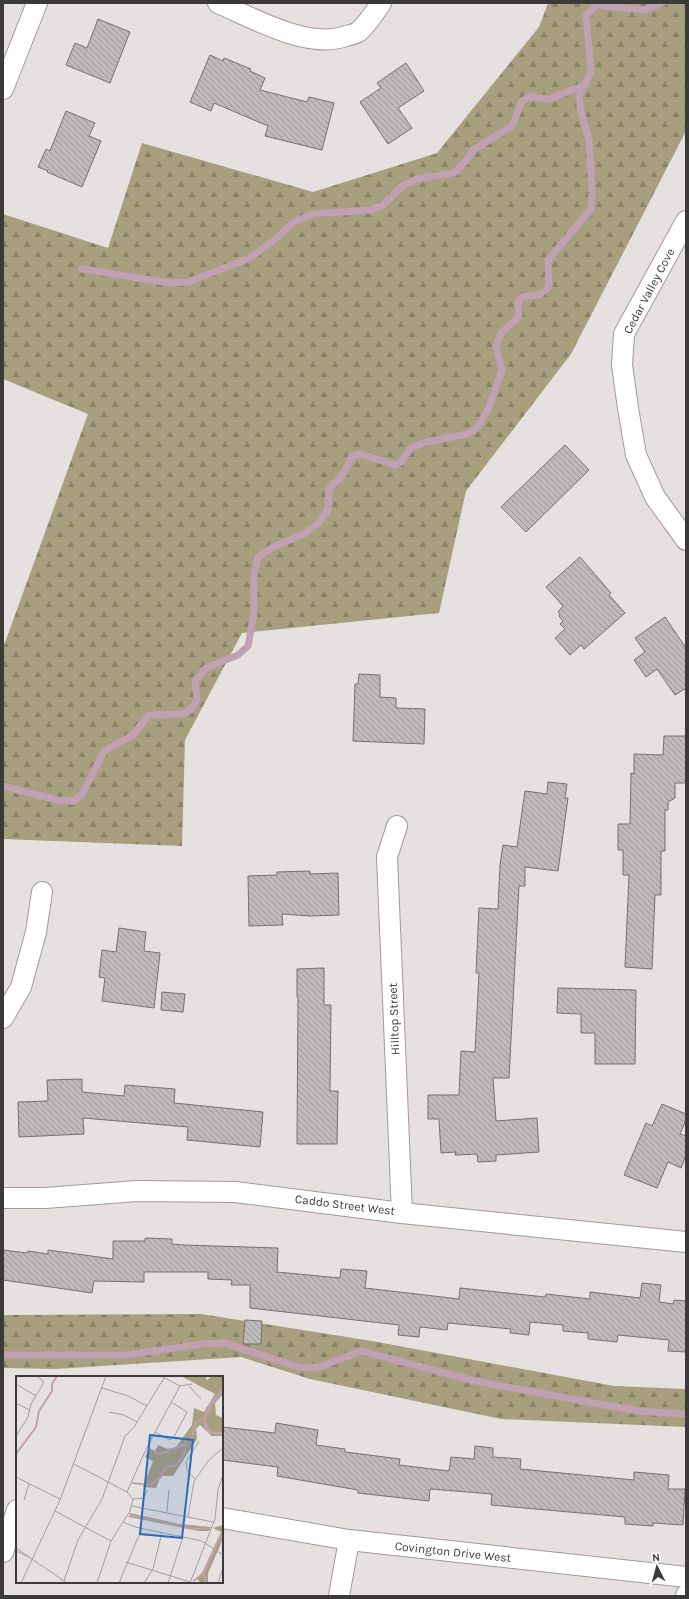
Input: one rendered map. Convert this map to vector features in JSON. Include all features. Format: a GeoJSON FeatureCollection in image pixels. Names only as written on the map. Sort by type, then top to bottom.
{"type":"FeatureCollection","features":[{"type":"Feature","properties":{"kind":"street"},"geometry":{"type":"LineString","coordinates":[[3,89],[37,3]]}},
{"type":"Feature","properties":{"kind":"street"},"geometry":{"type":"LineString","coordinates":[[218,3],[289,34],[316,40],[338,40],[358,32],[381,3]]}},
{"type":"Feature","properties":{"kind":"street","name":"Cedar Valley Cove"},"geometry":{"type":"LineString","coordinates":[[686,220],[624,334],[622,365],[636,455],[655,497],[686,540]]}},
{"type":"Feature","properties":{"kind":"street","name":"Hilltop Street"},"geometry":{"type":"LineString","coordinates":[[397,826],[387,857],[402,1213]]}},
{"type":"Feature","properties":{"kind":"street"},"geometry":{"type":"LineString","coordinates":[[3,1018],[21,987],[36,932],[42,892]]}},
{"type":"Feature","properties":{"kind":"street","name":"Caddo Street West"},"geometry":{"type":"LineString","coordinates":[[3,1198],[45,1198],[137,1190],[235,1192],[402,1213],[686,1242]]}},
{"type":"Feature","properties":{"kind":"street"},"geometry":{"type":"LineString","coordinates":[[3,1508],[16,1510]]}},
{"type":"Feature","properties":{"kind":"street"},"geometry":{"type":"LineString","coordinates":[[3,1552],[16,1513]]}},
{"type":"Feature","properties":{"kind":"street","name":"Covington Drive West"},"geometry":{"type":"LineString","coordinates":[[223,1518],[349,1540],[686,1577]]}},
{"type":"Feature","properties":{"kind":"street"},"geometry":{"type":"LineString","coordinates":[[339,1596],[349,1540]]}},
{"type":"Feature","properties":{"kind":"green space"},"geometry":{"type":"Polygon","coordinates":[[[548,3],[686,3],[686,131],[571,354],[466,491],[439,613],[242,633],[185,740],[182,846],[3,839],[3,648],[88,414],[3,379],[3,214],[108,248],[142,143],[313,192],[437,153],[539,27],[548,3]]]}},
{"type":"Feature","properties":{"kind":"green space"},"geometry":{"type":"Polygon","coordinates":[[[201,1314],[372,1341],[614,1386],[686,1389],[686,1427],[501,1419],[310,1379],[241,1357],[55,1369],[3,1368],[3,1315],[201,1314]]]}},
{"type":"Feature","properties":{"kind":"building"},"geometry":{"type":"Polygon","coordinates":[[[98,19],[130,32],[110,83],[66,65],[75,43],[87,48],[98,19]]]}},
{"type":"Feature","properties":{"kind":"building"},"geometry":{"type":"Polygon","coordinates":[[[210,55],[223,61],[224,58],[251,69],[250,71],[265,78],[260,90],[307,102],[309,97],[334,103],[322,150],[265,136],[268,126],[214,103],[211,111],[190,102],[210,55]]]}},
{"type":"Feature","properties":{"kind":"building"},"geometry":{"type":"Polygon","coordinates":[[[406,63],[424,91],[398,108],[412,128],[388,144],[360,102],[381,88],[377,83],[406,63]]]}},
{"type":"Feature","properties":{"kind":"building"},"geometry":{"type":"Polygon","coordinates":[[[66,111],[95,123],[89,136],[101,141],[82,187],[38,167],[46,149],[50,151],[66,111]]]}},
{"type":"Feature","properties":{"kind":"building"},"geometry":{"type":"Polygon","coordinates":[[[565,445],[589,470],[526,532],[501,507],[565,445]]]}},
{"type":"Feature","properties":{"kind":"building"},"geometry":{"type":"Polygon","coordinates":[[[580,557],[611,593],[609,595],[625,613],[584,649],[581,645],[570,655],[555,638],[565,629],[560,624],[563,621],[558,612],[563,606],[546,587],[580,557]]]}},
{"type":"Feature","properties":{"kind":"building"},"geometry":{"type":"Polygon","coordinates":[[[665,617],[686,648],[686,688],[675,695],[657,669],[646,677],[634,660],[645,652],[635,638],[665,617]]]}},
{"type":"Feature","properties":{"kind":"building"},"geometry":{"type":"Polygon","coordinates":[[[359,674],[380,675],[380,697],[396,698],[396,708],[425,709],[424,744],[353,741],[355,684],[358,684],[359,674]]]}},
{"type":"Feature","properties":{"kind":"building"},"geometry":{"type":"Polygon","coordinates":[[[664,736],[686,736],[686,783],[675,783],[675,798],[668,802],[668,810],[665,810],[665,851],[661,851],[661,895],[655,895],[652,969],[625,967],[629,875],[623,875],[623,850],[618,850],[618,824],[630,824],[631,773],[634,774],[634,754],[663,755],[664,736]]]}},
{"type":"Feature","properties":{"kind":"building"},"geometry":{"type":"Polygon","coordinates":[[[548,782],[567,784],[565,798],[568,798],[558,871],[525,867],[525,886],[519,886],[509,1078],[493,1078],[496,1121],[537,1118],[539,1152],[496,1155],[496,1161],[478,1162],[477,1154],[455,1155],[456,1152],[441,1153],[439,1119],[428,1119],[428,1095],[459,1095],[461,1051],[475,1052],[479,973],[476,973],[479,908],[498,909],[500,865],[503,845],[517,847],[525,791],[547,794],[548,782]]]}},
{"type":"Feature","properties":{"kind":"building"},"geometry":{"type":"Polygon","coordinates":[[[310,871],[310,874],[338,873],[339,915],[310,916],[282,914],[283,925],[249,926],[248,876],[277,875],[277,872],[310,871]]]}},
{"type":"Feature","properties":{"kind":"building"},"geometry":{"type":"Polygon","coordinates":[[[119,928],[146,932],[144,951],[160,953],[154,1008],[102,1001],[105,978],[99,977],[102,950],[116,952],[119,928]]]}},
{"type":"Feature","properties":{"kind":"building"},"geometry":{"type":"Polygon","coordinates":[[[324,968],[324,1005],[331,1005],[330,1091],[338,1091],[337,1144],[297,1144],[297,969],[324,968]]]}},
{"type":"Feature","properties":{"kind":"building"},"geometry":{"type":"Polygon","coordinates":[[[558,988],[636,990],[635,1064],[595,1064],[595,1033],[581,1033],[581,1014],[557,1013],[558,988]]]}},
{"type":"Feature","properties":{"kind":"building"},"geometry":{"type":"Polygon","coordinates":[[[162,992],[185,994],[183,1012],[161,1010],[162,992]]]}},
{"type":"Feature","properties":{"kind":"building"},"geometry":{"type":"Polygon","coordinates":[[[82,1079],[82,1092],[124,1096],[125,1085],[175,1089],[174,1103],[263,1112],[260,1147],[187,1140],[188,1127],[83,1118],[84,1134],[19,1137],[18,1102],[48,1101],[47,1080],[82,1079]]]}},
{"type":"Feature","properties":{"kind":"building"},"geometry":{"type":"Polygon","coordinates":[[[662,1104],[686,1114],[686,1120],[680,1134],[686,1136],[686,1155],[681,1168],[668,1162],[657,1188],[624,1175],[646,1123],[652,1126],[662,1104]]]}},
{"type":"Feature","properties":{"kind":"building"},"geometry":{"type":"Polygon","coordinates":[[[145,1238],[172,1239],[172,1244],[184,1245],[278,1248],[277,1272],[340,1278],[341,1269],[367,1271],[365,1288],[459,1299],[460,1288],[545,1297],[546,1294],[590,1299],[590,1292],[640,1298],[642,1283],[661,1285],[659,1302],[673,1304],[674,1300],[686,1301],[686,1352],[668,1351],[669,1340],[618,1335],[617,1342],[588,1339],[588,1333],[563,1331],[563,1325],[530,1322],[529,1335],[510,1333],[511,1329],[448,1323],[447,1330],[420,1327],[419,1337],[398,1335],[399,1325],[250,1308],[250,1285],[231,1285],[232,1280],[208,1279],[208,1272],[144,1272],[144,1282],[94,1281],[92,1293],[3,1280],[3,1250],[27,1253],[28,1251],[48,1254],[48,1250],[113,1259],[113,1241],[145,1241],[145,1238]]]}},
{"type":"Feature","properties":{"kind":"building"},"geometry":{"type":"Polygon","coordinates":[[[245,1320],[262,1321],[261,1344],[243,1344],[245,1320]]]}},
{"type":"Feature","properties":{"kind":"building"},"geometry":{"type":"Polygon","coordinates":[[[276,1423],[318,1430],[316,1445],[345,1449],[345,1452],[400,1459],[399,1465],[449,1471],[451,1457],[474,1459],[475,1446],[493,1448],[493,1457],[521,1459],[520,1469],[634,1480],[634,1472],[669,1475],[668,1489],[685,1489],[683,1525],[653,1523],[653,1526],[625,1524],[625,1517],[491,1505],[492,1494],[430,1489],[429,1501],[358,1493],[358,1490],[277,1476],[278,1467],[223,1460],[223,1427],[275,1433],[276,1423]]]}},
{"type":"Feature","properties":{"kind":"waterway"},"geometry":{"type":"LineString","coordinates":[[3,786],[57,800],[73,801],[82,795],[104,751],[133,735],[149,715],[182,714],[192,709],[197,699],[195,681],[206,668],[238,655],[248,646],[254,614],[254,576],[258,557],[273,547],[306,533],[320,521],[328,510],[329,489],[343,475],[352,456],[361,454],[395,465],[401,462],[411,448],[426,442],[467,434],[477,428],[488,410],[502,370],[496,346],[501,333],[519,317],[518,302],[522,297],[539,295],[549,287],[548,260],[591,209],[592,193],[589,140],[581,111],[579,96],[591,72],[586,15],[597,5],[645,10],[662,3]]}},
{"type":"Feature","properties":{"kind":"waterway"},"geometry":{"type":"LineString","coordinates":[[82,269],[171,283],[188,282],[250,258],[273,241],[294,222],[313,214],[371,210],[383,205],[402,186],[417,179],[454,173],[465,162],[473,150],[512,126],[522,101],[529,97],[549,99],[585,85]]}},
{"type":"Feature","properties":{"kind":"waterway"},"geometry":{"type":"LineString","coordinates":[[3,1355],[127,1355],[202,1344],[225,1343],[301,1368],[320,1367],[361,1351],[475,1381],[638,1411],[686,1414]]}}]}
